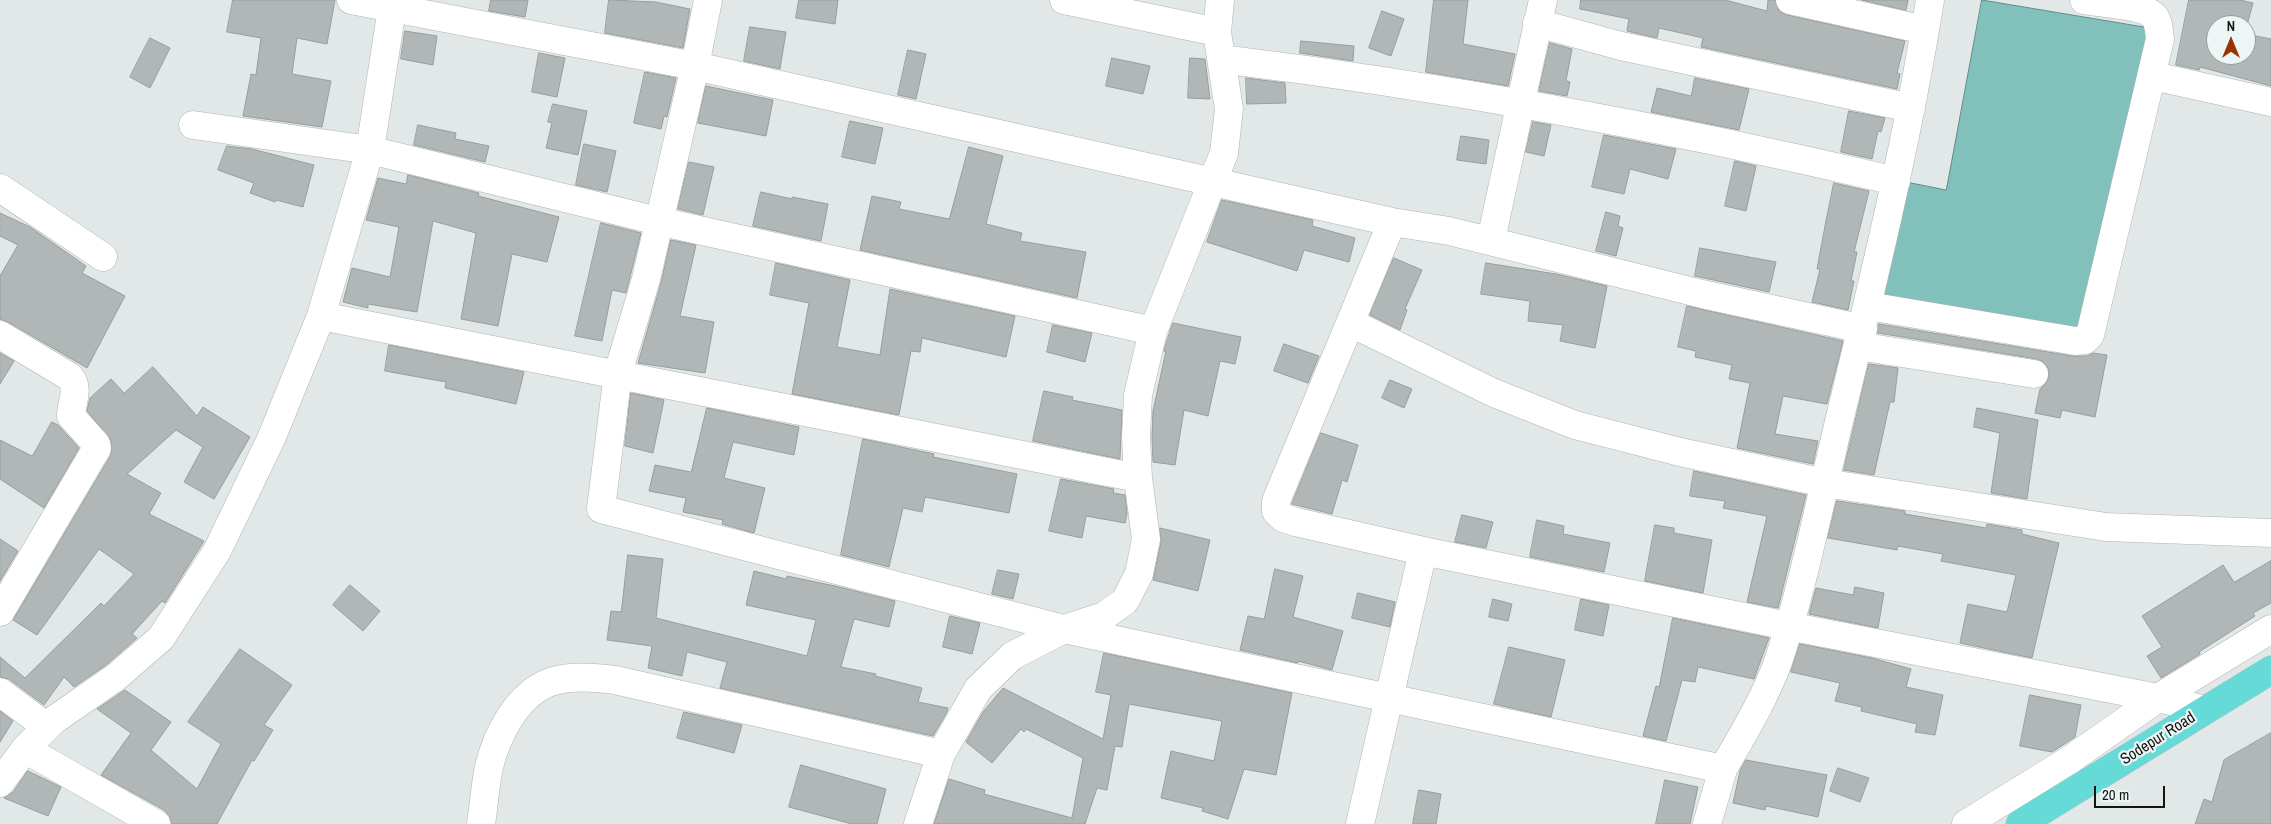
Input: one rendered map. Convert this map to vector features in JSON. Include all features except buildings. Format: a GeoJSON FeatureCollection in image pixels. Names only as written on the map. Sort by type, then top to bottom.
{"type":"FeatureCollection","features":[{"type":"Feature","properties":{"kind":"main road","name":"Sodepur Road"},"geometry":{"type":"LineString","coordinates":[[2023,823],[2271,670]]}},
{"type":"Feature","properties":{"kind":"street"},"geometry":{"type":"LineString","coordinates":[[351,0],[695,66],[1392,222],[1450,231],[1491,240],[1702,294],[1863,327],[2034,374]]}},
{"type":"Feature","properties":{"kind":"street"},"geometry":{"type":"LineString","coordinates":[[708,0],[695,66],[646,279],[618,374],[600,509],[1064,629],[1724,769]]}},
{"type":"Feature","properties":{"kind":"street"},"geometry":{"type":"LineString","coordinates":[[1064,0],[1217,32]]}},
{"type":"Feature","properties":{"kind":"street"},"geometry":{"type":"LineString","coordinates":[[918,824],[941,754],[978,690],[1012,656],[1064,629],[1104,616],[1125,601],[1139,574],[1146,539],[1138,478],[1136,437],[1138,394],[1153,331],[1224,153],[1229,109],[1217,32],[1220,0]]}},
{"type":"Feature","properties":{"kind":"street"},"geometry":{"type":"LineString","coordinates":[[1790,0],[1925,30]]}},
{"type":"Feature","properties":{"kind":"street"},"geometry":{"type":"LineString","coordinates":[[1707,824],[1724,769],[1758,709],[1777,663],[1788,626],[1826,483],[1863,327],[1911,108],[1930,0]]}},
{"type":"Feature","properties":{"kind":"street"},"geometry":{"type":"LineString","coordinates":[[1863,327],[2075,341],[2085,340],[2090,335],[2160,39],[2154,15],[2142,10],[2084,0]]}},
{"type":"Feature","properties":{"kind":"street"},"geometry":{"type":"LineString","coordinates":[[2158,25],[2170,0]]}},
{"type":"Feature","properties":{"kind":"street"},"geometry":{"type":"LineString","coordinates":[[0,784],[25,749],[47,727],[116,677],[161,638],[217,551],[270,439],[321,316],[370,150],[392,8]]}},
{"type":"Feature","properties":{"kind":"street"},"geometry":{"type":"LineString","coordinates":[[1491,240],[1540,12],[1621,46],[1911,108]]}},
{"type":"Feature","properties":{"kind":"street"},"geometry":{"type":"LineString","coordinates":[[1221,60],[1355,76],[1520,102],[1745,146],[1896,180]]}},
{"type":"Feature","properties":{"kind":"street"},"geometry":{"type":"LineString","coordinates":[[2152,76],[2271,102]]}},
{"type":"Feature","properties":{"kind":"street"},"geometry":{"type":"LineString","coordinates":[[193,125],[370,150],[658,221],[1153,331]]}},
{"type":"Feature","properties":{"kind":"street"},"geometry":{"type":"LineString","coordinates":[[0,188],[102,257]]}},
{"type":"Feature","properties":{"kind":"street"},"geometry":{"type":"LineString","coordinates":[[1392,222],[1352,324],[1276,501],[1276,511],[1283,518],[1423,550],[1788,626],[2158,698],[2206,710]]}},
{"type":"Feature","properties":{"kind":"street"},"geometry":{"type":"LineString","coordinates":[[321,316],[1138,478]]}},
{"type":"Feature","properties":{"kind":"street"},"geometry":{"type":"LineString","coordinates":[[1352,324],[1494,393],[1575,425],[1680,452],[1826,483],[2106,528],[2271,533]]}},
{"type":"Feature","properties":{"kind":"street"},"geometry":{"type":"LineString","coordinates":[[0,335],[70,377],[73,381],[75,394],[71,416],[96,444],[97,448],[0,612]]}},
{"type":"Feature","properties":{"kind":"street"},"geometry":{"type":"LineString","coordinates":[[1360,824],[1423,550]]}},
{"type":"Feature","properties":{"kind":"street"},"geometry":{"type":"LineString","coordinates":[[1966,824],[2071,759],[2158,698],[2271,629]]}},
{"type":"Feature","properties":{"kind":"street"},"geometry":{"type":"LineString","coordinates":[[481,824],[489,766],[506,722],[531,693],[551,682],[589,676],[614,680],[941,754]]}},
{"type":"Feature","properties":{"kind":"street"},"geometry":{"type":"LineString","coordinates":[[0,692],[47,727]]}},
{"type":"Feature","properties":{"kind":"street"},"geometry":{"type":"LineString","coordinates":[[25,749],[156,824]]}},
{"type":"Feature","properties":{"kind":"water"},"geometry":{"type":"Polygon","coordinates":[[[1982,0],[2150,28],[2086,330],[1873,303],[1901,181],[1946,190],[1982,0]]]}}]}
